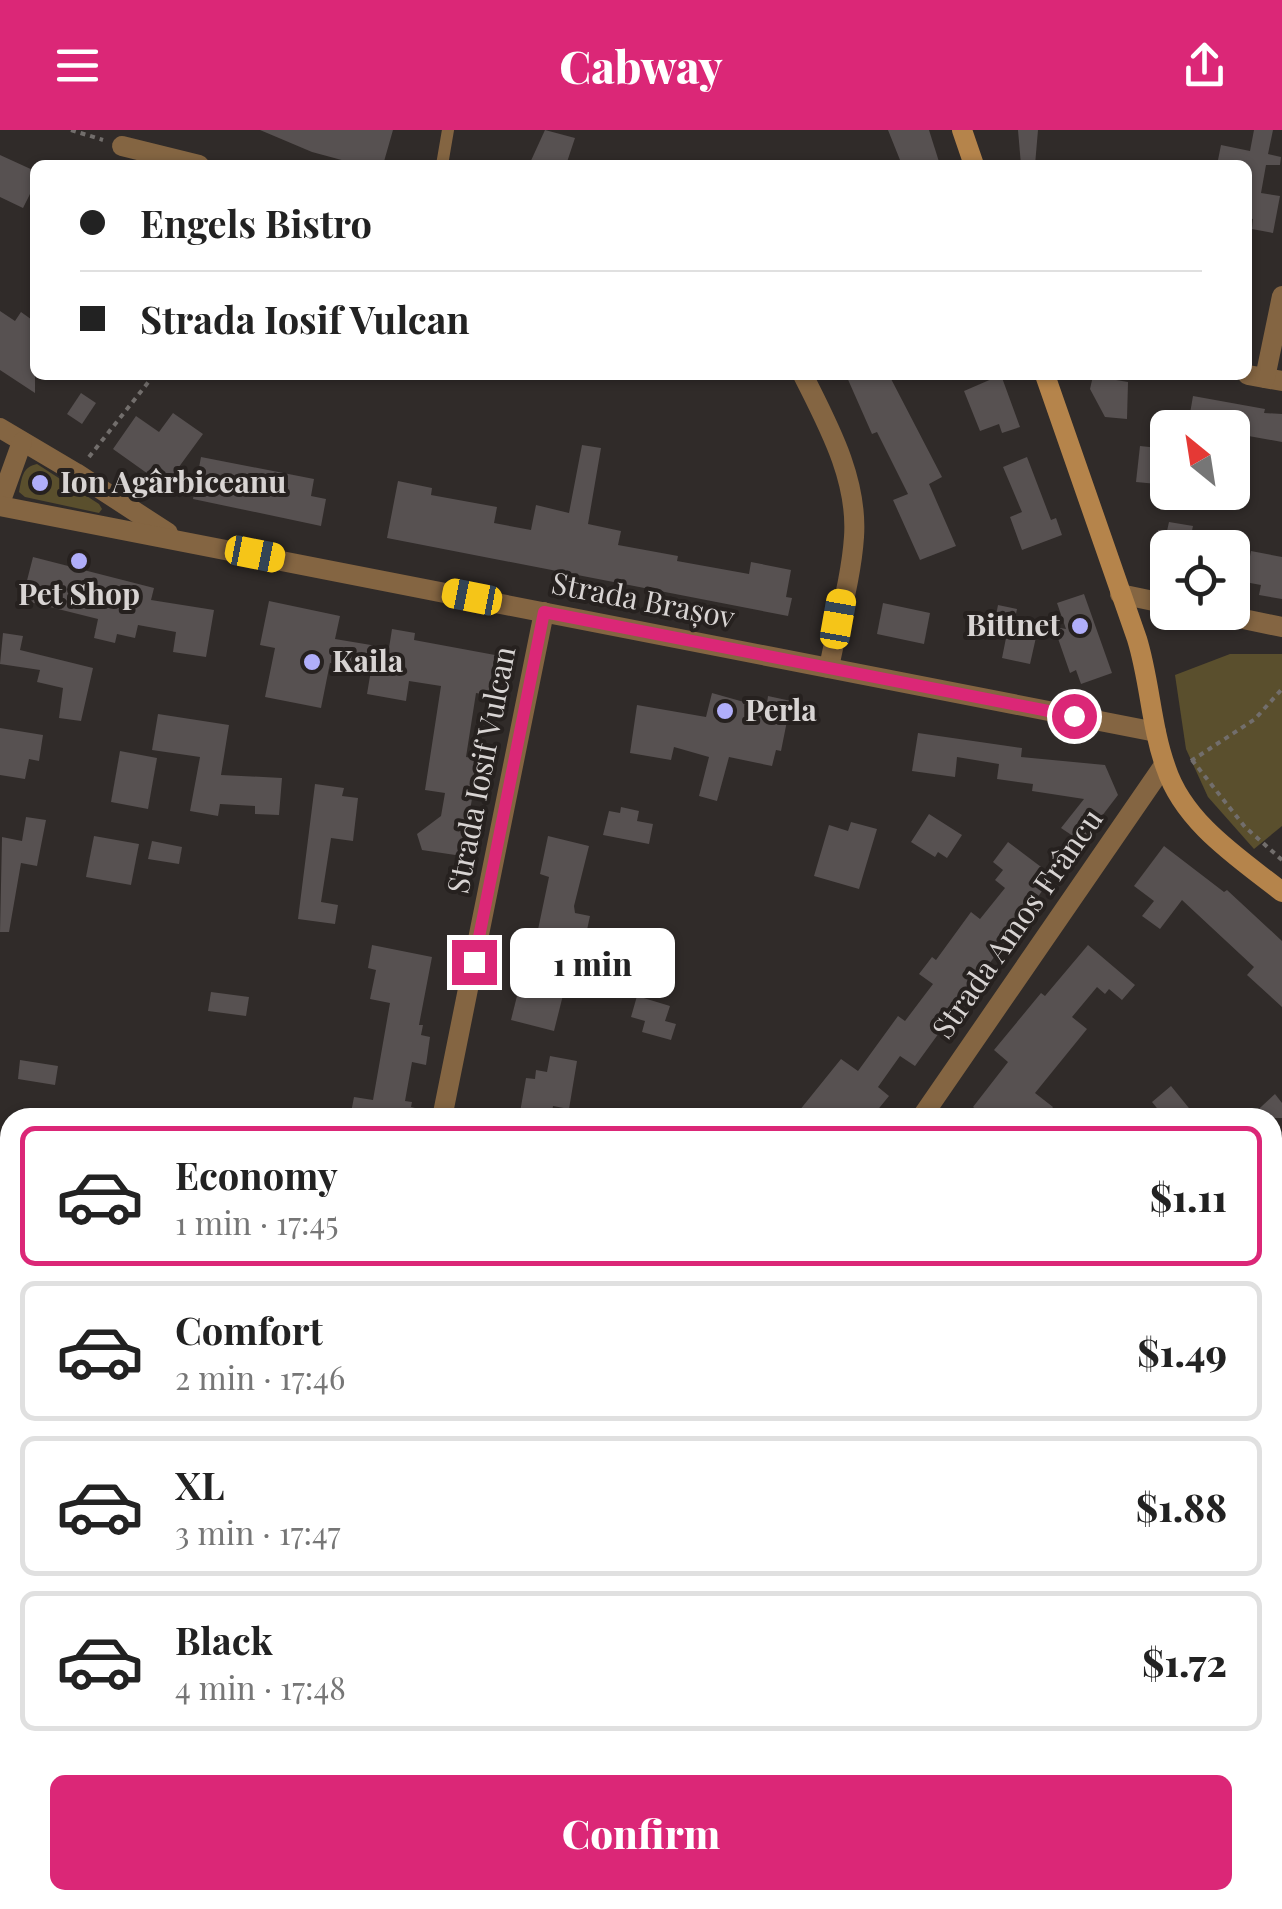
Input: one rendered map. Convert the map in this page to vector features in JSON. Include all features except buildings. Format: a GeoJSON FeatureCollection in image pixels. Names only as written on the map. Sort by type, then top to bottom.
{"type":"FeatureCollection","features":[{"type":"Feature","properties":{"kind":"main road"},"geometry":{"type":"LineString","coordinates":[[962,130],[972,160]]}},
{"type":"Feature","properties":{"kind":"main road"},"geometry":{"type":"LineString","coordinates":[[1047,380],[1147,673],[1156,732],[1176,792],[1203,826],[1282,892]]}},
{"type":"Feature","properties":{"kind":"street"},"geometry":{"type":"LineString","coordinates":[[122,146],[179,160]]}},
{"type":"Feature","properties":{"kind":"street"},"geometry":{"type":"LineString","coordinates":[[1265,378],[1282,296]]}},
{"type":"Feature","properties":{"kind":"street"},"geometry":{"type":"LineString","coordinates":[[806,380],[832,433],[852,502],[854,537],[829,668]]}},
{"type":"Feature","properties":{"kind":"street"},"geometry":{"type":"LineString","coordinates":[[0,428],[175,538]]}},
{"type":"Feature","properties":{"kind":"street"},"geometry":{"type":"LineString","coordinates":[[0,505],[22,442]]}},
{"type":"Feature","properties":{"kind":"street","name":"Strada Brașov"},"geometry":{"type":"LineString","coordinates":[[0,505],[1156,732]]}},
{"type":"Feature","properties":{"kind":"street"},"geometry":{"type":"LineString","coordinates":[[1120,594],[1150,600]]}},
{"type":"Feature","properties":{"kind":"street","name":"Strada Iosif Vulcan"},"geometry":{"type":"LineString","coordinates":[[444,1108],[544,612]]}},
{"type":"Feature","properties":{"kind":"street"},"geometry":{"type":"LineString","coordinates":[[1250,621],[1282,628]]}},
{"type":"Feature","properties":{"kind":"street","name":"Strada Amos Frâncu"},"geometry":{"type":"LineString","coordinates":[[928,1108],[1164,764]]}},
{"type":"Feature","properties":{"kind":"lane"},"geometry":{"type":"LineString","coordinates":[[443,160],[448,130]]}},
{"type":"Feature","properties":{"kind":"path"},"geometry":{"type":"LineString","coordinates":[[71,130],[122,146]]}},
{"type":"Feature","properties":{"kind":"path"},"geometry":{"type":"LineString","coordinates":[[76,473],[150,380]]}},
{"type":"Feature","properties":{"kind":"path"},"geometry":{"type":"LineString","coordinates":[[1282,689],[1255,719],[1190,762],[1245,827],[1282,860]]}},
{"type":"Feature","properties":{"kind":"shaded area"},"geometry":{"type":"Polygon","coordinates":[[[37,464],[102,509],[99,513],[25,497],[19,492],[22,478],[28,468],[37,464]]]}},
{"type":"Feature","properties":{"kind":"shaded area"},"geometry":{"type":"Polygon","coordinates":[[[1230,654],[1282,654],[1282,826],[1254,849],[1208,797],[1186,749],[1175,675],[1230,654]]]}},
{"type":"Feature","properties":{"kind":"place","name":"Ion Agârbiceanu"},"geometry":{"type":"Point","coordinates":[40,483]}},
{"type":"Feature","properties":{"kind":"place","name":"Pet Shop"},"geometry":{"type":"Point","coordinates":[79,561]}},
{"type":"Feature","properties":{"kind":"place","name":"Bittnet"},"geometry":{"type":"Point","coordinates":[1080,626]}},
{"type":"Feature","properties":{"kind":"place","name":"Kaila"},"geometry":{"type":"Point","coordinates":[312,662]}},
{"type":"Feature","properties":{"kind":"place","name":"Perla"},"geometry":{"type":"Point","coordinates":[725,711]}},
{"type":"Feature","properties":{"kind":"route"},"geometry":{"type":"LineString","coordinates":[[474,962],[544,612],[1074,716]]}}]}
